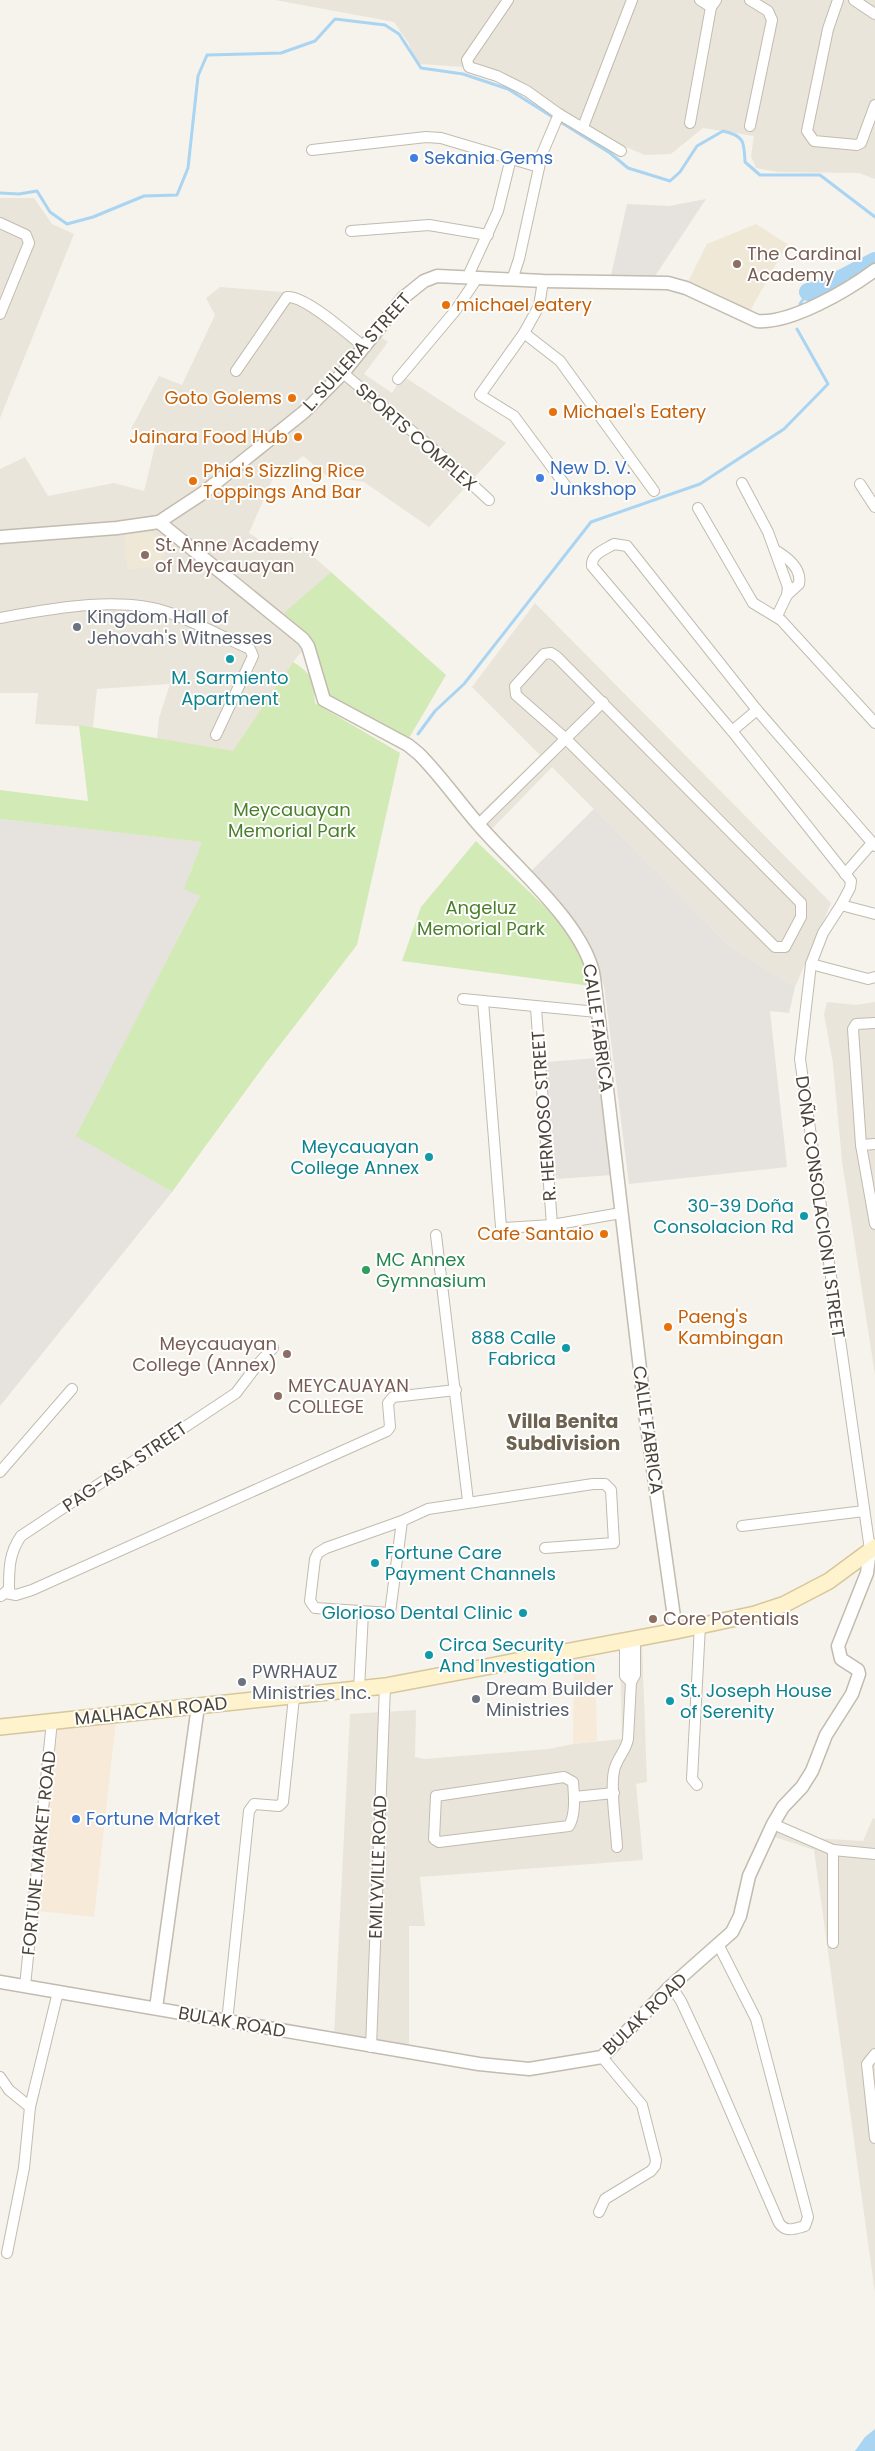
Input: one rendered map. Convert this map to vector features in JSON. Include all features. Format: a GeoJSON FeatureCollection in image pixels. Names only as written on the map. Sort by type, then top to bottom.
{"type":"FeatureCollection","features":[{"type":"Feature","properties":{"kind":"main road","name":"MALHACAN ROAD"},"geometry":{"type":"LineString","coordinates":[[0,1727],[385,1686],[676,1631],[756,1614],[785,1604],[828,1581],[873,1548]]}},
{"type":"Feature","properties":{"kind":"street"},"geometry":{"type":"LineString","coordinates":[[508,0],[467,60],[467,64],[472,70],[498,76],[527,91],[557,118],[583,127],[621,151]]}},
{"type":"Feature","properties":{"kind":"street"},"geometry":{"type":"LineString","coordinates":[[583,127],[632,0]]}},
{"type":"Feature","properties":{"kind":"street"},"geometry":{"type":"LineString","coordinates":[[690,123],[713,3],[700,0]]}},
{"type":"Feature","properties":{"kind":"street"},"geometry":{"type":"LineString","coordinates":[[750,126],[772,20],[772,15],[753,0]]}},
{"type":"Feature","properties":{"kind":"street"},"geometry":{"type":"LineString","coordinates":[[838,0],[828,28],[807,130],[814,141],[857,146],[861,143],[875,104]]}},
{"type":"Feature","properties":{"kind":"street"},"geometry":{"type":"LineString","coordinates":[[854,0],[875,14]]}},
{"type":"Feature","properties":{"kind":"street"},"geometry":{"type":"LineString","coordinates":[[512,280],[519,259],[539,167],[557,118]]}},
{"type":"Feature","properties":{"kind":"street"},"geometry":{"type":"LineString","coordinates":[[312,150],[426,137],[441,138],[539,167]]}},
{"type":"Feature","properties":{"kind":"street"},"geometry":{"type":"LineString","coordinates":[[398,379],[455,311],[473,277],[498,212],[512,158]]}},
{"type":"Feature","properties":{"kind":"street"},"geometry":{"type":"LineString","coordinates":[[0,224],[26,235],[29,243],[0,314]]}},
{"type":"Feature","properties":{"kind":"street"},"geometry":{"type":"LineString","coordinates":[[351,231],[429,225],[488,235]]}},
{"type":"Feature","properties":{"kind":"street","name":"L. SULLERA STREET"},"geometry":{"type":"LineString","coordinates":[[0,537],[118,528],[159,522],[203,493],[304,412],[343,373],[404,297],[424,281],[437,276],[543,281],[668,283],[686,288],[757,320],[769,322],[802,312],[875,270]]}},
{"type":"Feature","properties":{"kind":"street"},"geometry":{"type":"LineString","coordinates":[[543,281],[539,306],[524,333],[480,395],[514,416],[568,488]]}},
{"type":"Feature","properties":{"kind":"street"},"geometry":{"type":"LineString","coordinates":[[236,372],[287,297],[309,305],[364,347]]}},
{"type":"Feature","properties":{"kind":"street"},"geometry":{"type":"LineString","coordinates":[[524,333],[560,361],[654,492]]}},
{"type":"Feature","properties":{"kind":"street","name":"SPORTS COMPLEX"},"geometry":{"type":"LineString","coordinates":[[343,373],[489,500]]}},
{"type":"Feature","properties":{"kind":"street"},"geometry":{"type":"LineString","coordinates":[[742,483],[768,532],[788,587],[787,596],[777,616]]}},
{"type":"Feature","properties":{"kind":"street"},"geometry":{"type":"LineString","coordinates":[[860,484],[875,507]]}},
{"type":"Feature","properties":{"kind":"street"},"geometry":{"type":"LineString","coordinates":[[698,508],[753,603],[777,616],[875,723]]}},
{"type":"Feature","properties":{"kind":"street","name":"CALLE FABRICA"},"geometry":{"type":"LineString","coordinates":[[159,522],[304,638],[324,700],[414,750],[577,934],[593,968],[646,1420],[676,1631]]}},
{"type":"Feature","properties":{"kind":"street"},"geometry":{"type":"LineString","coordinates":[[614,544],[627,546],[757,710],[874,845],[845,874],[732,731],[592,566],[592,560],[596,555],[614,544]]}},
{"type":"Feature","properties":{"kind":"street"},"geometry":{"type":"LineString","coordinates":[[0,618],[43,610],[100,605],[144,607],[169,613],[250,649],[253,656],[216,735]]}},
{"type":"Feature","properties":{"kind":"street"},"geometry":{"type":"LineString","coordinates":[[544,654],[551,654],[557,657],[603,702],[801,903],[801,917],[785,948],[775,947],[565,738],[514,692],[516,686],[544,654]]}},
{"type":"Feature","properties":{"kind":"street"},"geometry":{"type":"LineString","coordinates":[[478,824],[603,702]]}},
{"type":"Feature","properties":{"kind":"street"},"geometry":{"type":"LineString","coordinates":[[732,731],[757,710]]}},
{"type":"Feature","properties":{"kind":"street","name":"DOÑA CONSOLACION II STREET"},"geometry":{"type":"LineString","coordinates":[[845,874],[851,881],[850,888],[823,933],[810,964],[800,1059],[864,1510],[873,1548]]}},
{"type":"Feature","properties":{"kind":"street"},"geometry":{"type":"LineString","coordinates":[[841,905],[875,914]]}},
{"type":"Feature","properties":{"kind":"street"},"geometry":{"type":"LineString","coordinates":[[810,964],[868,979],[875,977]]}},
{"type":"Feature","properties":{"kind":"street"},"geometry":{"type":"LineString","coordinates":[[463,999],[536,1008],[597,1012]]}},
{"type":"Feature","properties":{"kind":"street"},"geometry":{"type":"LineString","coordinates":[[483,1002],[499,1222],[504,1228],[552,1225],[621,1213]]}},
{"type":"Feature","properties":{"kind":"street","name":"R. HERMOSO STREET"},"geometry":{"type":"LineString","coordinates":[[536,1008],[552,1225]]}},
{"type":"Feature","properties":{"kind":"street"},"geometry":{"type":"LineString","coordinates":[[875,1023],[856,1024],[853,1029],[861,1145],[875,1224]]}},
{"type":"Feature","properties":{"kind":"street"},"geometry":{"type":"LineString","coordinates":[[861,1145],[875,1144]]}},
{"type":"Feature","properties":{"kind":"street"},"geometry":{"type":"LineString","coordinates":[[436,1235],[468,1501]]}},
{"type":"Feature","properties":{"kind":"street","name":"PAG-ASA STREET"},"geometry":{"type":"LineString","coordinates":[[3,1594],[8,1589],[11,1554],[21,1536],[236,1394],[258,1364],[273,1348]]}},
{"type":"Feature","properties":{"kind":"street"},"geometry":{"type":"LineString","coordinates":[[0,1472],[72,1389]]}},
{"type":"Feature","properties":{"kind":"street"},"geometry":{"type":"LineString","coordinates":[[3,1594],[16,1595],[32,1590],[380,1435],[390,1427],[388,1402],[393,1397],[456,1390]]}},
{"type":"Feature","properties":{"kind":"street"},"geometry":{"type":"LineString","coordinates":[[402,1521],[391,1612],[389,1614],[315,1608],[311,1605],[314,1559],[318,1553],[326,1548],[402,1521],[428,1509],[468,1501],[593,1484],[604,1484],[611,1490],[614,1543],[546,1548]]}},
{"type":"Feature","properties":{"kind":"street"},"geometry":{"type":"LineString","coordinates":[[742,1526],[864,1510]]}},
{"type":"Feature","properties":{"kind":"street","name":"BULAK ROAD"},"geometry":{"type":"LineString","coordinates":[[0,1982],[479,2064],[529,2069],[602,2057],[671,1986],[719,1946],[732,1932],[740,1916],[749,1876],[773,1824],[783,1807],[802,1787],[812,1771],[826,1735],[852,1694],[857,1682],[858,1670],[841,1658],[838,1646],[867,1573],[873,1548]]}},
{"type":"Feature","properties":{"kind":"street"},"geometry":{"type":"LineString","coordinates":[[359,1689],[363,1613]]}},
{"type":"Feature","properties":{"kind":"street"},"geometry":{"type":"LineString","coordinates":[[697,1785],[692,1779],[700,1625]]}},
{"type":"Feature","properties":{"kind":"street"},"geometry":{"type":"LineString","coordinates":[[617,1847],[613,1773],[618,1760],[627,1747],[629,1732],[631,1682],[635,1675],[630,1639]]}},
{"type":"Feature","properties":{"kind":"street","name":"EMILYVILLE ROAD"},"geometry":{"type":"LineString","coordinates":[[371,2047],[385,1686]]}},
{"type":"Feature","properties":{"kind":"street"},"geometry":{"type":"LineString","coordinates":[[227,2022],[249,1811],[254,1804],[278,1806],[282,1802],[294,1696]]}},
{"type":"Feature","properties":{"kind":"street"},"geometry":{"type":"LineString","coordinates":[[156,2008],[198,1706]]}},
{"type":"Feature","properties":{"kind":"street","name":"FORTUNE MARKET ROAD"},"geometry":{"type":"LineString","coordinates":[[25,1986],[52,1721]]}},
{"type":"Feature","properties":{"kind":"street"},"geometry":{"type":"LineString","coordinates":[[564,1777],[573,1782],[574,1797],[572,1821],[564,1827],[438,1842],[434,1839],[434,1798],[438,1795],[564,1777]]}},
{"type":"Feature","properties":{"kind":"street"},"geometry":{"type":"LineString","coordinates":[[574,1797],[614,1793]]}},
{"type":"Feature","properties":{"kind":"street"},"geometry":{"type":"LineString","coordinates":[[773,1824],[833,1850],[875,1854]]}},
{"type":"Feature","properties":{"kind":"street"},"geometry":{"type":"LineString","coordinates":[[833,1850],[833,1943]]}},
{"type":"Feature","properties":{"kind":"street"},"geometry":{"type":"LineString","coordinates":[[671,1986],[681,2001],[707,2057],[779,2223],[783,2229],[790,2230],[805,2226],[808,2217],[756,2019],[719,1946]]}},
{"type":"Feature","properties":{"kind":"street"},"geometry":{"type":"LineString","coordinates":[[7,2254],[24,2168],[30,2107],[58,1992]]}},
{"type":"Feature","properties":{"kind":"street"},"geometry":{"type":"LineString","coordinates":[[872,2056],[867,2064],[875,2138]]}},
{"type":"Feature","properties":{"kind":"street"},"geometry":{"type":"LineString","coordinates":[[599,2212],[605,2199],[656,2166],[642,2105],[602,2057]]}},
{"type":"Feature","properties":{"kind":"street"},"geometry":{"type":"LineString","coordinates":[[0,2077],[9,2090],[30,2107]]}},
{"type":"Feature","properties":{"kind":"shaded area"},"geometry":{"type":"Polygon","coordinates":[[[275,0],[875,0],[875,179],[859,173],[777,172],[756,168],[751,156],[754,136],[703,128],[671,154],[645,155],[566,122],[511,89],[463,67],[420,64],[412,55],[409,44],[394,22],[275,0]]]}},
{"type":"Feature","properties":{"kind":"shaded area"},"geometry":{"type":"Polygon","coordinates":[[[0,198],[34,198],[52,224],[74,234],[0,418],[0,198]]]}},
{"type":"Feature","properties":{"kind":"shaded area"},"geometry":{"type":"Polygon","coordinates":[[[706,199],[653,279],[610,280],[627,204],[669,206],[706,199]]]}},
{"type":"Feature","properties":{"kind":"shaded area","name":"The Cardinal Academy"},"geometry":{"type":"Polygon","coordinates":[[[756,224],[787,244],[749,313],[687,284],[707,244],[756,224]]]}},
{"type":"Feature","properties":{"kind":"shaded area"},"geometry":{"type":"Polygon","coordinates":[[[220,287],[284,292],[305,298],[360,339],[369,329],[388,342],[364,374],[392,393],[403,376],[506,443],[429,527],[364,482],[327,476],[303,456],[272,480],[249,533],[281,554],[291,537],[331,572],[285,613],[312,639],[293,662],[233,752],[157,739],[159,718],[170,684],[97,689],[93,727],[35,724],[38,693],[0,693],[0,469],[25,457],[48,496],[114,483],[144,491],[156,442],[131,429],[159,376],[182,385],[215,315],[206,298],[220,287]]]}},
{"type":"Feature","properties":{"kind":"shaded area","name":"St. Anne Academy of Meycauayan"},"geometry":{"type":"Polygon","coordinates":[[[150,532],[170,545],[158,566],[127,570],[124,534],[150,532]]]}},
{"type":"Feature","properties":{"kind":"shaded area"},"geometry":{"type":"Polygon","coordinates":[[[535,603],[831,903],[795,987],[731,947],[552,767],[489,832],[477,816],[540,755],[472,687],[535,603]]]}},
{"type":"Feature","properties":{"kind":"shaded area"},"geometry":{"type":"Polygon","coordinates":[[[594,809],[731,947],[795,987],[789,1013],[770,1011],[787,1167],[629,1184],[604,986],[585,935],[530,872],[594,809]]]}},
{"type":"Feature","properties":{"kind":"shaded area"},"geometry":{"type":"Polygon","coordinates":[[[0,819],[203,842],[190,873],[200,896],[77,1136],[172,1192],[0,1406],[0,819]]]}},
{"type":"Feature","properties":{"kind":"shaded area"},"geometry":{"type":"Polygon","coordinates":[[[827,1002],[856,1005],[875,1002],[875,1375],[842,1161],[833,1064],[824,1014],[827,1002]]]}},
{"type":"Feature","properties":{"kind":"shaded area"},"geometry":{"type":"Polygon","coordinates":[[[598,1058],[612,1175],[556,1179],[546,1062],[598,1058]]]}},
{"type":"Feature","properties":{"kind":"shaded area"},"geometry":{"type":"Polygon","coordinates":[[[642,1644],[647,1782],[636,1784],[643,1860],[420,1877],[425,1926],[409,1926],[409,2049],[334,2036],[350,1714],[416,1710],[415,1757],[425,1759],[548,1749],[573,1744],[622,1739],[620,1649],[642,1644]]]}},
{"type":"Feature","properties":{"kind":"shaded area"},"geometry":{"type":"Polygon","coordinates":[[[574,1658],[595,1658],[597,1741],[573,1744],[574,1658]]]}},
{"type":"Feature","properties":{"kind":"shaded area","name":"Fortune Market"},"geometry":{"type":"Polygon","coordinates":[[[116,1721],[94,1917],[38,1911],[57,1728],[116,1721]]]}},
{"type":"Feature","properties":{"kind":"shaded area"},"geometry":{"type":"Polygon","coordinates":[[[873,1818],[875,1819],[875,2293],[814,1850],[775,1837],[782,1823],[812,1838],[863,1841],[873,1818]]]}},
{"type":"Feature","properties":{"kind":"green space"},"geometry":{"type":"Polygon","coordinates":[[[331,572],[446,675],[409,738],[327,694],[312,639],[284,613],[331,572]]]}},
{"type":"Feature","properties":{"kind":"green space","name":"Meycauayan Memorial Park"},"geometry":{"type":"Polygon","coordinates":[[[293,662],[309,675],[313,683],[315,703],[400,753],[357,945],[266,1063],[172,1192],[76,1136],[200,896],[184,889],[202,842],[0,819],[0,790],[88,801],[79,725],[233,751],[293,662]]]}},
{"type":"Feature","properties":{"kind":"green space","name":"Angeluz Memorial Park"},"geometry":{"type":"Polygon","coordinates":[[[476,841],[562,923],[584,957],[591,986],[402,961],[421,907],[476,841]]]}},
{"type":"Feature","properties":{"kind":"water"},"geometry":{"type":"Polygon","coordinates":[[[875,2429],[875,2451],[855,2451],[865,2437],[875,2429]]]}},
{"type":"Feature","properties":{"kind":"waterway"},"geometry":{"type":"LineString","coordinates":[[0,193],[19,194],[37,191],[50,212],[67,224],[93,217],[144,196],[177,195],[188,168],[198,76],[207,55],[281,53],[315,41],[335,19],[385,25],[399,34],[421,68],[463,74],[508,89],[610,153],[628,168],[670,181],[680,172],[697,146],[723,131],[736,135],[742,141],[745,162],[760,175],[820,175],[875,217]]}},
{"type":"Feature","properties":{"kind":"waterway"},"geometry":{"type":"LineString","coordinates":[[808,292],[823,288],[875,261]]}},
{"type":"Feature","properties":{"kind":"waterway"},"geometry":{"type":"LineString","coordinates":[[800,304],[808,292]]}},
{"type":"Feature","properties":{"kind":"waterway"},"geometry":{"type":"LineString","coordinates":[[418,734],[435,711],[464,684],[591,522],[700,484],[784,429],[828,384],[797,329]]}},
{"type":"Feature","properties":{"kind":"place","name":"Sekania Gems"},"geometry":{"type":"Point","coordinates":[414,158]}},
{"type":"Feature","properties":{"kind":"place","name":"The Cardinal Academy"},"geometry":{"type":"Point","coordinates":[737,264]}},
{"type":"Feature","properties":{"kind":"place","name":"michael eatery"},"geometry":{"type":"Point","coordinates":[446,305]}},
{"type":"Feature","properties":{"kind":"place","name":"Goto Golems"},"geometry":{"type":"Point","coordinates":[292,398]}},
{"type":"Feature","properties":{"kind":"place","name":"Michael's Eatery"},"geometry":{"type":"Point","coordinates":[553,412]}},
{"type":"Feature","properties":{"kind":"place","name":"Jainara Food Hub"},"geometry":{"type":"Point","coordinates":[298,437]}},
{"type":"Feature","properties":{"kind":"place","name":"New D. V. Junkshop"},"geometry":{"type":"Point","coordinates":[540,478]}},
{"type":"Feature","properties":{"kind":"place","name":"Phia's Sizzling Rice Toppings And Bar"},"geometry":{"type":"Point","coordinates":[193,481]}},
{"type":"Feature","properties":{"kind":"place","name":"St. Anne Academy of Meycauayan"},"geometry":{"type":"Point","coordinates":[145,555]}},
{"type":"Feature","properties":{"kind":"place","name":"Kingdom Hall of Jehovah's Witnesses"},"geometry":{"type":"Point","coordinates":[77,627]}},
{"type":"Feature","properties":{"kind":"place","name":"M. Sarmiento Apartment"},"geometry":{"type":"Point","coordinates":[230,659]}},
{"type":"Feature","properties":{"kind":"place","name":"Meycauayan College Annex"},"geometry":{"type":"Point","coordinates":[429,1157]}},
{"type":"Feature","properties":{"kind":"place","name":"30-39 Doña Consolacion Rd"},"geometry":{"type":"Point","coordinates":[804,1216]}},
{"type":"Feature","properties":{"kind":"place","name":"Cafe Santaio"},"geometry":{"type":"Point","coordinates":[604,1234]}},
{"type":"Feature","properties":{"kind":"place","name":"MC Annex Gymnasium"},"geometry":{"type":"Point","coordinates":[366,1270]}},
{"type":"Feature","properties":{"kind":"place","name":"Paeng's Kambingan"},"geometry":{"type":"Point","coordinates":[668,1327]}},
{"type":"Feature","properties":{"kind":"place","name":"888 Calle Fabrica"},"geometry":{"type":"Point","coordinates":[566,1348]}},
{"type":"Feature","properties":{"kind":"place","name":"Meycauayan College (Annex)"},"geometry":{"type":"Point","coordinates":[287,1354]}},
{"type":"Feature","properties":{"kind":"place","name":"MEYCAUAYAN COLLEGE"},"geometry":{"type":"Point","coordinates":[278,1396]}},
{"type":"Feature","properties":{"kind":"place","name":"Fortune Care Payment Channels"},"geometry":{"type":"Point","coordinates":[375,1563]}},
{"type":"Feature","properties":{"kind":"place","name":"Glorioso Dental Clinic"},"geometry":{"type":"Point","coordinates":[523,1613]}},
{"type":"Feature","properties":{"kind":"place","name":"Core Potentials"},"geometry":{"type":"Point","coordinates":[653,1619]}},
{"type":"Feature","properties":{"kind":"place","name":"Circa Security And Investigation"},"geometry":{"type":"Point","coordinates":[429,1655]}},
{"type":"Feature","properties":{"kind":"place","name":"PWRHAUZ Ministries Inc."},"geometry":{"type":"Point","coordinates":[242,1682]}},
{"type":"Feature","properties":{"kind":"place","name":"Dream Builder Ministries"},"geometry":{"type":"Point","coordinates":[476,1699]}},
{"type":"Feature","properties":{"kind":"place","name":"St. Joseph House of Serenity"},"geometry":{"type":"Point","coordinates":[670,1701]}},
{"type":"Feature","properties":{"kind":"place","name":"Fortune Market"},"geometry":{"type":"Point","coordinates":[76,1819]}},
{"type":"Feature","properties":{"kind":"district","name":"Villa Benita Subdivision"},"geometry":{"type":"Point","coordinates":[563,1432]}}]}
